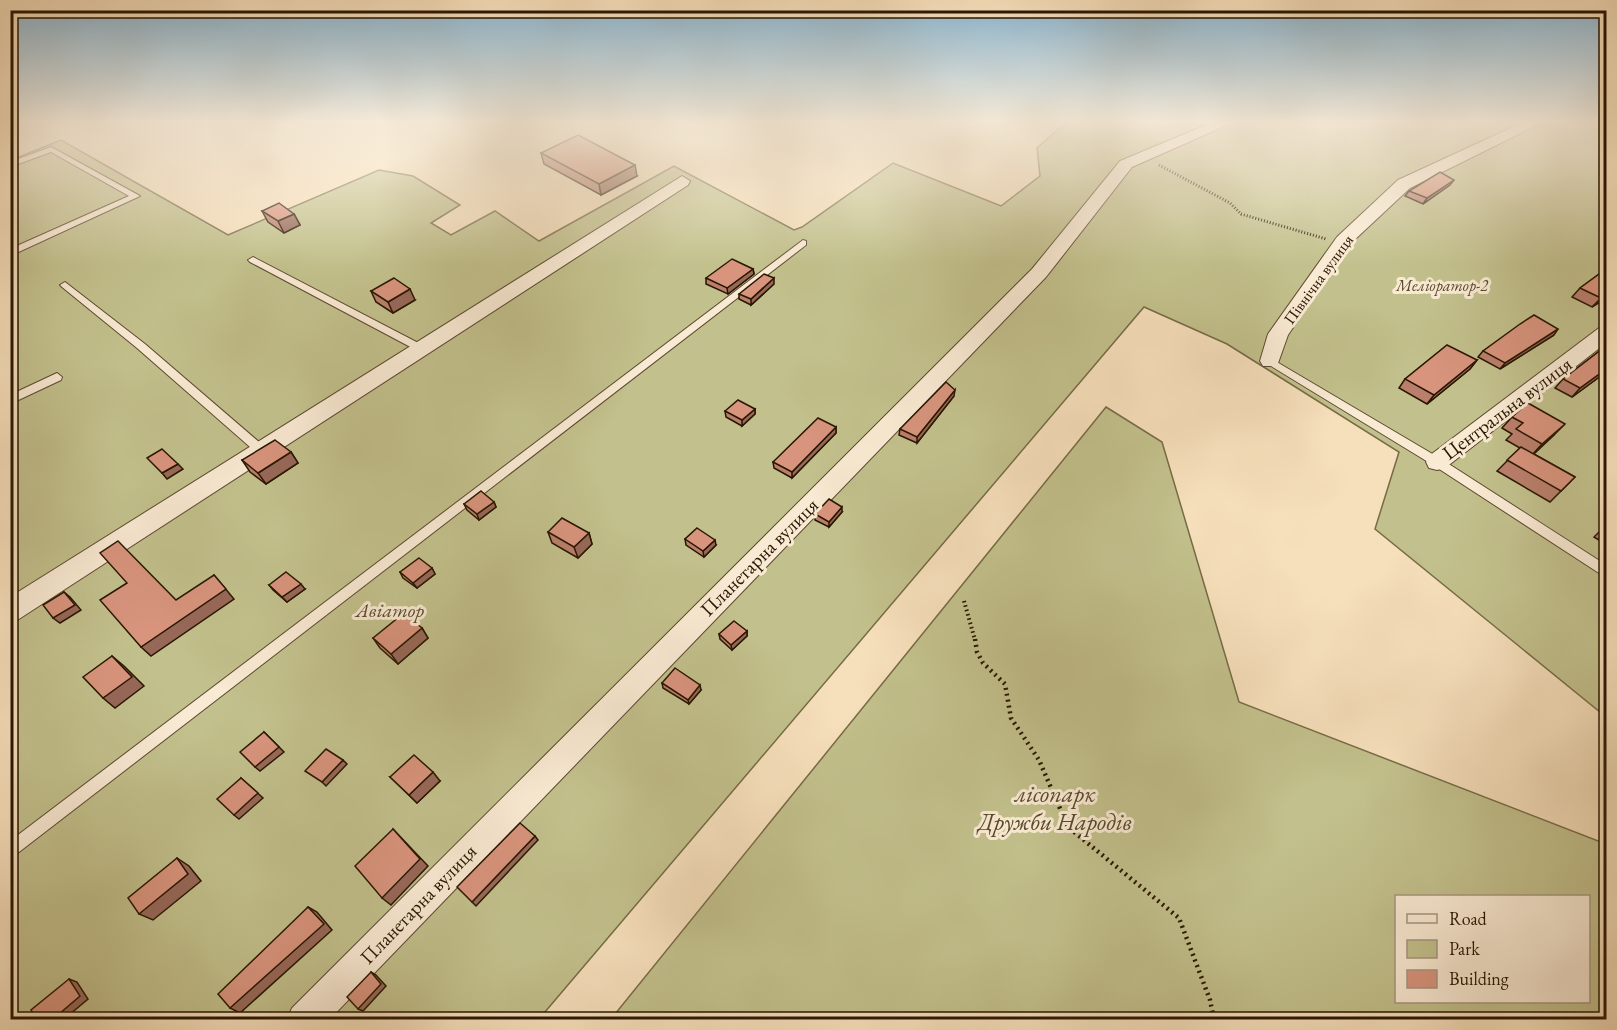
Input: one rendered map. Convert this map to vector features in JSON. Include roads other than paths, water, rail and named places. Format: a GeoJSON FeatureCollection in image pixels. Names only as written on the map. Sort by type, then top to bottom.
{"type":"FeatureCollection","features":[{"type":"Feature","properties":{"kind":"street","name":"Планетарна вулиця"},"geometry":{"type":"LineString","coordinates":[[304,1020],[1039,273],[1122,169]]}},
{"type":"Feature","properties":{"kind":"street","name":"Північна вулиця"},"geometry":{"type":"LineString","coordinates":[[1270,361],[1278,334],[1341,244],[1404,184],[1435,169]]}},
{"type":"Feature","properties":{"kind":"street"},"geometry":{"type":"LineString","coordinates":[[10,610],[682,181]]}},
{"type":"Feature","properties":{"kind":"street","name":"Центральна вулиця"},"geometry":{"type":"LineString","coordinates":[[1437,462],[1606,333]]}},
{"type":"Feature","properties":{"kind":"lane"},"geometry":{"type":"LineString","coordinates":[[10,253],[136,196],[87,169]]}},
{"type":"Feature","properties":{"kind":"lane"},"geometry":{"type":"LineString","coordinates":[[10,851],[803,243]]}},
{"type":"Feature","properties":{"kind":"lane"},"geometry":{"type":"LineString","coordinates":[[253,260],[422,349]]}},
{"type":"Feature","properties":{"kind":"lane"},"geometry":{"type":"LineString","coordinates":[[65,285],[141,346],[262,451]]}},
{"type":"Feature","properties":{"kind":"lane"},"geometry":{"type":"LineString","coordinates":[[1270,361],[1437,462],[1606,571]]}},
{"type":"Feature","properties":{"kind":"lane"},"geometry":{"type":"LineString","coordinates":[[10,400],[57,376]]}},
{"type":"Feature","properties":{"kind":"park label","name":"Меліоратор-2"},"geometry":{"type":"Point","coordinates":[1442,285]}},
{"type":"Feature","properties":{"kind":"park label","name":"Авіатор"},"geometry":{"type":"Point","coordinates":[390,610]}},
{"type":"Feature","properties":{"kind":"park label","name":"лісопарк Дружби Народів"},"geometry":{"type":"Point","coordinates":[1055,808]}}]}
